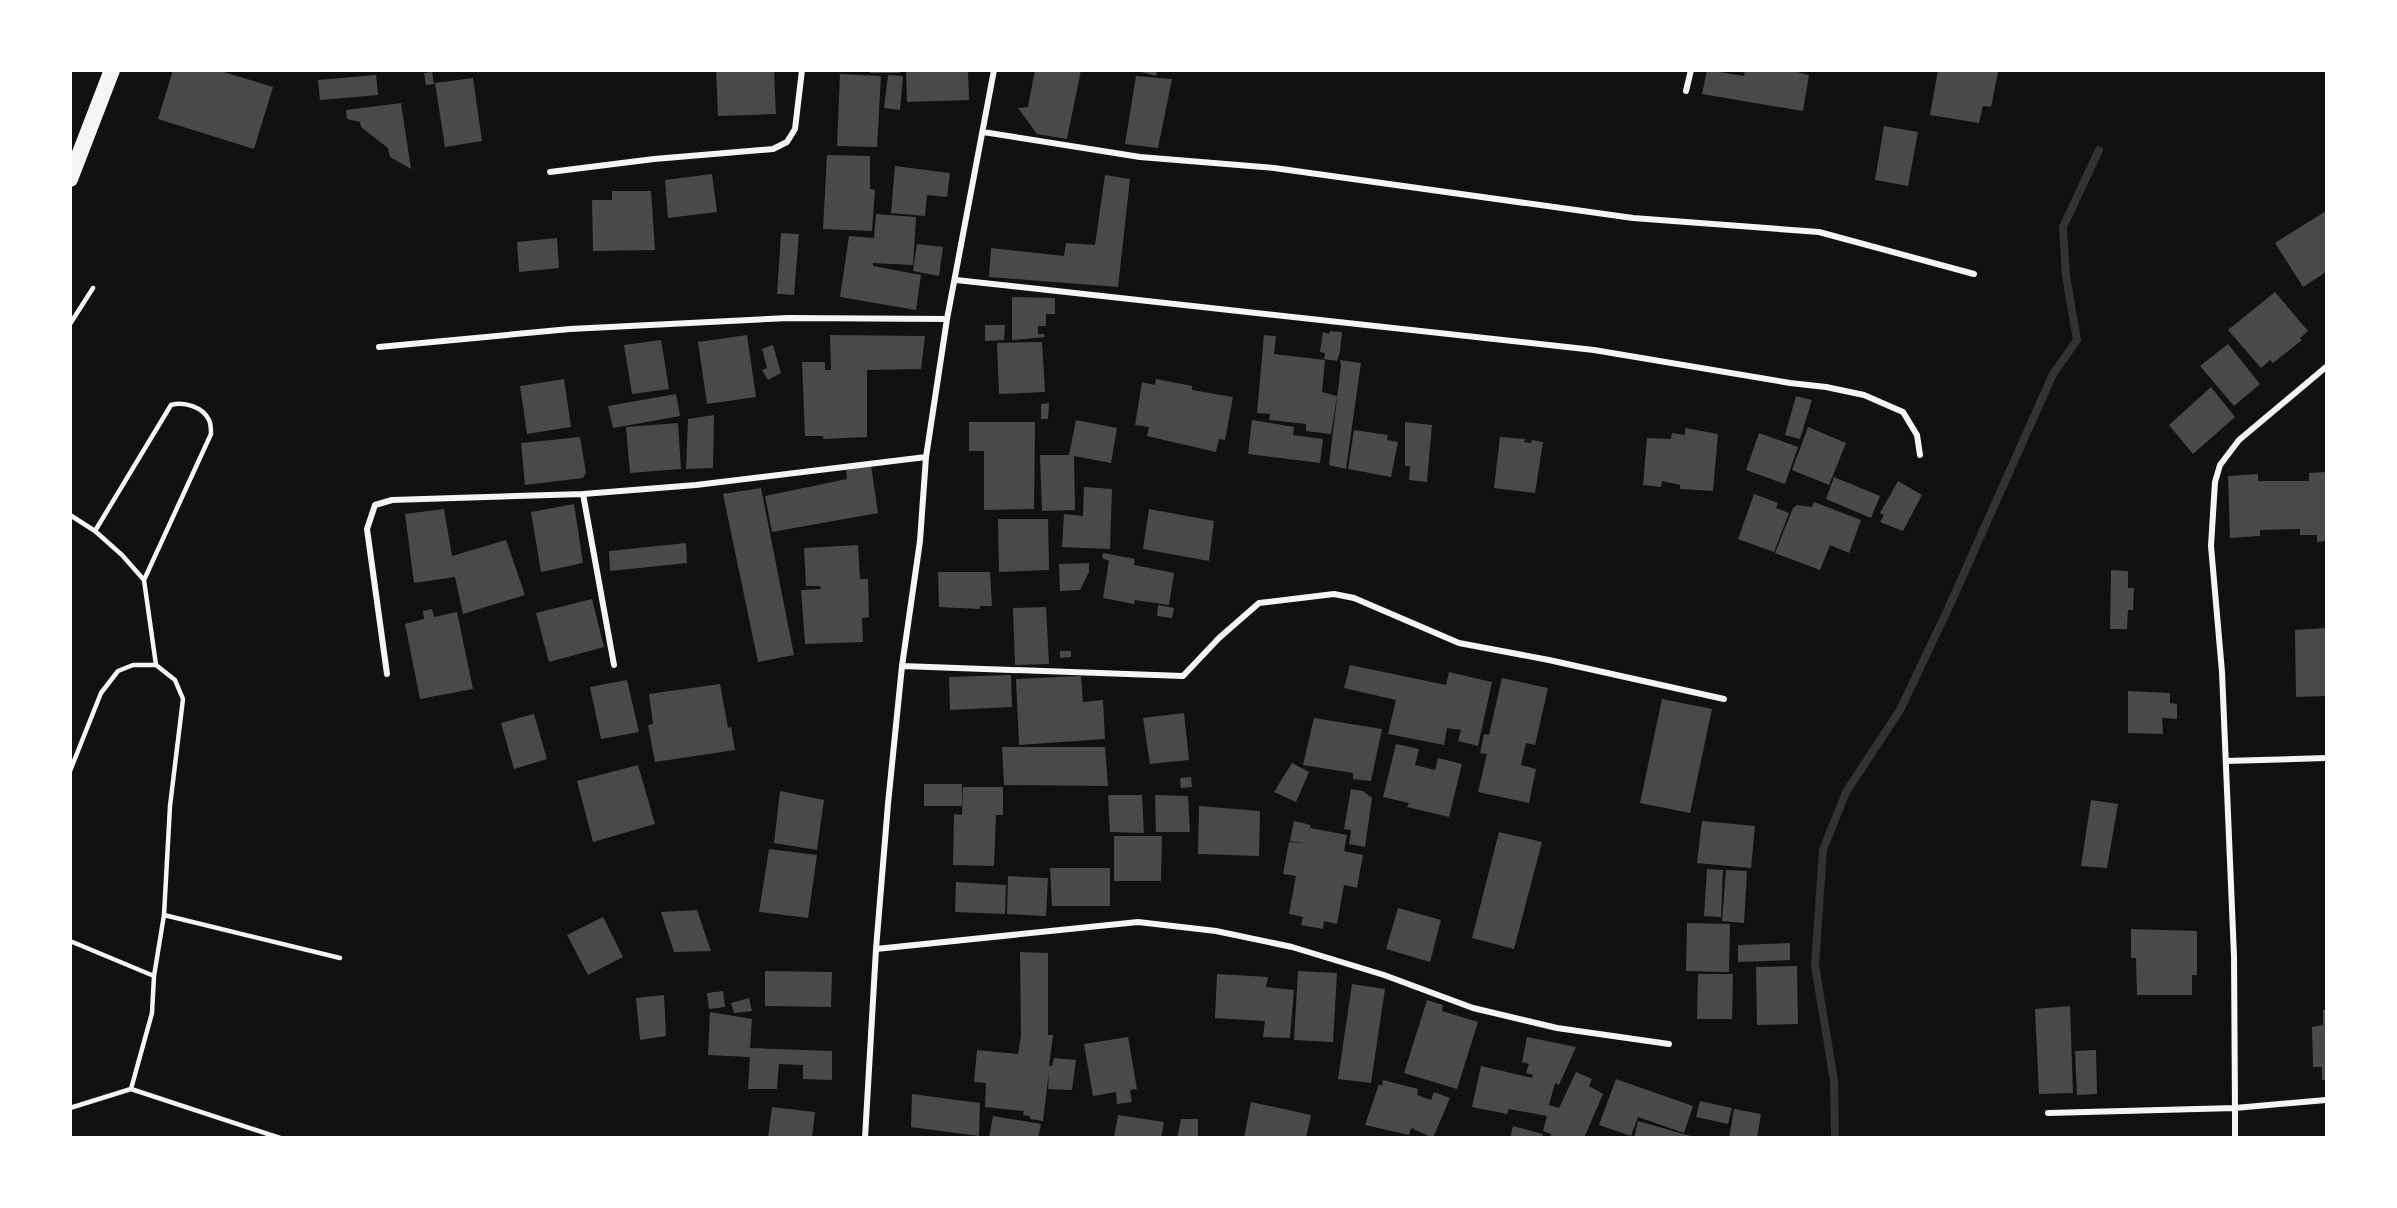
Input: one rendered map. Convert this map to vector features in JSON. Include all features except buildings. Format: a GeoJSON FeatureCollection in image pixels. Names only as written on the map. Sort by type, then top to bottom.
{"type":"FeatureCollection","features":[{"type":"Feature","properties":{"kind":"highway"},"geometry":{"type":"LineString","coordinates":[[70,179],[112,70]]}},
{"type":"Feature","properties":{"kind":"street"},"geometry":{"type":"LineString","coordinates":[[550,172],[654,159],[773,149],[787,142],[795,129],[802,70]]}},
{"type":"Feature","properties":{"kind":"street"},"geometry":{"type":"LineString","coordinates":[[865,1137],[876,949],[902,666],[920,541],[926,457],[947,319],[994,70]]}},
{"type":"Feature","properties":{"kind":"street"},"geometry":{"type":"LineString","coordinates":[[1686,91],[1691,70]]}},
{"type":"Feature","properties":{"kind":"street"},"geometry":{"type":"LineString","coordinates":[[983,132],[1140,157],[1274,168],[1633,218],[1819,232],[1974,274]]}},
{"type":"Feature","properties":{"kind":"street"},"geometry":{"type":"LineString","coordinates":[[956,280],[1594,350],[1826,387],[1864,395],[1903,412],[1917,435],[1920,455]]}},
{"type":"Feature","properties":{"kind":"street"},"geometry":{"type":"LineString","coordinates":[[379,347],[616,327],[789,318],[947,319]]}},
{"type":"Feature","properties":{"kind":"street"},"geometry":{"type":"LineString","coordinates":[[2235,1137],[2234,956],[2222,672],[2211,546],[2215,482],[2220,465],[2239,440],[2326,367]]}},
{"type":"Feature","properties":{"kind":"street"},"geometry":{"type":"LineString","coordinates":[[387,674],[367,529],[375,505],[392,500],[583,495],[926,457]]}},
{"type":"Feature","properties":{"kind":"street"},"geometry":{"type":"LineString","coordinates":[[583,495],[614,665]]}},
{"type":"Feature","properties":{"kind":"street"},"geometry":{"type":"LineString","coordinates":[[902,666],[1183,676],[1219,638],[1259,603],[1334,594],[1354,598],[1459,643],[1549,660],[1724,699]]}},
{"type":"Feature","properties":{"kind":"street"},"geometry":{"type":"LineString","coordinates":[[2226,760],[2326,758]]}},
{"type":"Feature","properties":{"kind":"street"},"geometry":{"type":"LineString","coordinates":[[876,949],[1138,921],[1216,931],[1292,946],[1384,975],[1473,1008],[1557,1028],[1669,1044]]}},
{"type":"Feature","properties":{"kind":"street"},"geometry":{"type":"LineString","coordinates":[[2048,1113],[2235,1108],[2326,1100]]}},
{"type":"Feature","properties":{"kind":"lane"},"geometry":{"type":"LineString","coordinates":[[70,324],[93,288]]}},
{"type":"Feature","properties":{"kind":"lane"},"geometry":{"type":"LineString","coordinates":[[95,531],[171,405],[179,402],[198,409],[209,420],[211,434],[144,580],[156,664]]}},
{"type":"Feature","properties":{"kind":"lane"},"geometry":{"type":"LineString","coordinates":[[70,515],[95,531],[122,555],[144,580]]}},
{"type":"Feature","properties":{"kind":"lane"},"geometry":{"type":"LineString","coordinates":[[70,771],[101,693],[118,671],[133,665],[156,664],[176,680],[183,699],[170,806],[164,915],[154,976],[152,1013],[131,1089]]}},
{"type":"Feature","properties":{"kind":"lane"},"geometry":{"type":"LineString","coordinates":[[164,915],[340,958]]}},
{"type":"Feature","properties":{"kind":"lane"},"geometry":{"type":"LineString","coordinates":[[70,941],[154,976]]}},
{"type":"Feature","properties":{"kind":"lane"},"geometry":{"type":"LineString","coordinates":[[70,1108],[131,1089],[280,1137]]}},
{"type":"Feature","properties":{"kind":"waterway"},"geometry":{"type":"LineString","coordinates":[[1835,1138],[1834,1081],[1815,965],[1823,850],[1846,792],[1900,710],[1948,609],[2053,374],[2077,340],[2066,276],[2063,227],[2099,150]]}}]}
